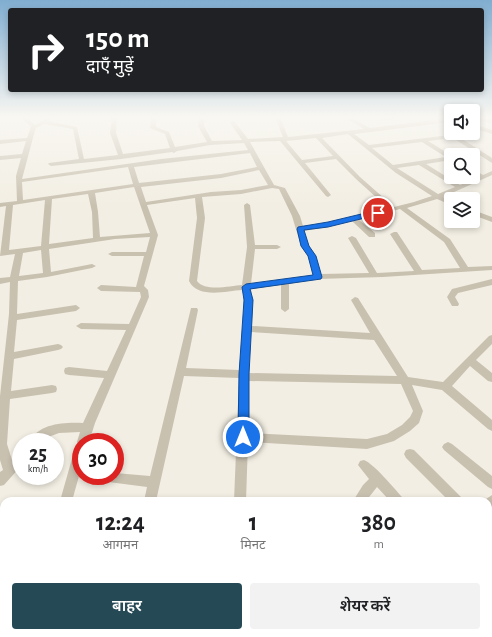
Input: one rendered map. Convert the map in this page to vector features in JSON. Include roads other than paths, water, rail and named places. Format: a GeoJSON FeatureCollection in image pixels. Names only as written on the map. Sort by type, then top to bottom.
{"type":"FeatureCollection","features":[{"type":"Feature","properties":{"kind":"street"},"geometry":{"type":"LineString","coordinates":[[20,202],[19,181],[27,147]]}},
{"type":"Feature","properties":{"kind":"street"},"geometry":{"type":"LineString","coordinates":[[79,147],[82,161]]}},
{"type":"Feature","properties":{"kind":"street"},"geometry":{"type":"LineString","coordinates":[[118,147],[121,158]]}},
{"type":"Feature","properties":{"kind":"street"},"geometry":{"type":"LineString","coordinates":[[172,147],[174,151]]}},
{"type":"Feature","properties":{"kind":"street"},"geometry":{"type":"LineString","coordinates":[[51,164],[121,158],[174,151],[193,147]]}},
{"type":"Feature","properties":{"kind":"street"},"geometry":{"type":"LineString","coordinates":[[249,147],[272,186]]}},
{"type":"Feature","properties":{"kind":"street"},"geometry":{"type":"LineString","coordinates":[[289,147],[328,195]]}},
{"type":"Feature","properties":{"kind":"street"},"geometry":{"type":"LineString","coordinates":[[327,147],[393,209]]}},
{"type":"Feature","properties":{"kind":"street"},"geometry":{"type":"LineString","coordinates":[[369,147],[410,181],[444,200]]}},
{"type":"Feature","properties":{"kind":"street"},"geometry":{"type":"LineString","coordinates":[[433,147],[444,154]]}},
{"type":"Feature","properties":{"kind":"street"},"geometry":{"type":"LineString","coordinates":[[470,147],[492,161]]}},
{"type":"Feature","properties":{"kind":"street"},"geometry":{"type":"LineString","coordinates":[[19,181],[252,151]]}},
{"type":"Feature","properties":{"kind":"street"},"geometry":{"type":"LineString","coordinates":[[0,158],[24,156]]}},
{"type":"Feature","properties":{"kind":"street"},"geometry":{"type":"LineString","coordinates":[[301,162],[337,157]]}},
{"type":"Feature","properties":{"kind":"street"},"geometry":{"type":"LineString","coordinates":[[392,167],[444,159]]}},
{"type":"Feature","properties":{"kind":"street"},"geometry":{"type":"LineString","coordinates":[[421,162],[460,188]]}},
{"type":"Feature","properties":{"kind":"street"},"geometry":{"type":"LineString","coordinates":[[86,433],[145,297],[144,290],[140,286],[154,235],[131,166]]}},
{"type":"Feature","properties":{"kind":"street"},"geometry":{"type":"LineString","coordinates":[[0,205],[137,185],[221,176],[261,168]]}},
{"type":"Feature","properties":{"kind":"street"},"geometry":{"type":"LineString","coordinates":[[300,229],[416,204],[460,188],[492,172]]}},
{"type":"Feature","properties":{"kind":"street"},"geometry":{"type":"LineString","coordinates":[[143,204],[198,196],[241,192],[272,186],[282,188],[285,191],[305,246],[312,256],[318,277]]}},
{"type":"Feature","properties":{"kind":"street"},"geometry":{"type":"LineString","coordinates":[[91,192],[95,212],[97,240]]}},
{"type":"Feature","properties":{"kind":"street"},"geometry":{"type":"LineString","coordinates":[[198,196],[201,218],[193,281],[194,285],[206,290],[246,287],[318,277],[420,273],[492,268]]}},
{"type":"Feature","properties":{"kind":"street"},"geometry":{"type":"LineString","coordinates":[[47,274],[45,248],[50,198]]}},
{"type":"Feature","properties":{"kind":"street"},"geometry":{"type":"LineString","coordinates":[[10,204],[3,254],[97,240],[154,235]]}},
{"type":"Feature","properties":{"kind":"street"},"geometry":{"type":"LineString","coordinates":[[240,497],[246,329],[249,300],[246,287],[251,247],[247,205]]}},
{"type":"Feature","properties":{"kind":"street"},"geometry":{"type":"LineString","coordinates":[[401,207],[447,241],[465,269]]}},
{"type":"Feature","properties":{"kind":"street"},"geometry":{"type":"LineString","coordinates":[[480,215],[492,220]]}},
{"type":"Feature","properties":{"kind":"street"},"geometry":{"type":"LineString","coordinates":[[353,218],[372,235]]}},
{"type":"Feature","properties":{"kind":"street"},"geometry":{"type":"LineString","coordinates":[[394,234],[420,273]]}},
{"type":"Feature","properties":{"kind":"street"},"geometry":{"type":"LineString","coordinates":[[352,238],[374,275]]}},
{"type":"Feature","properties":{"kind":"street"},"geometry":{"type":"LineString","coordinates":[[251,247],[277,247]]}},
{"type":"Feature","properties":{"kind":"street"},"geometry":{"type":"LineString","coordinates":[[10,471],[1,444],[6,396],[14,279],[20,252]]}},
{"type":"Feature","properties":{"kind":"street"},"geometry":{"type":"LineString","coordinates":[[112,254],[148,254]]}},
{"type":"Feature","properties":{"kind":"street"},"geometry":{"type":"LineString","coordinates":[[0,281],[92,266]]}},
{"type":"Feature","properties":{"kind":"street"},"geometry":{"type":"LineString","coordinates":[[285,281],[285,309]]}},
{"type":"Feature","properties":{"kind":"street"},"geometry":{"type":"LineString","coordinates":[[455,304],[452,297],[455,291],[492,282]]}},
{"type":"Feature","properties":{"kind":"street"},"geometry":{"type":"LineString","coordinates":[[101,288],[144,290]]}},
{"type":"Feature","properties":{"kind":"street"},"geometry":{"type":"LineString","coordinates":[[243,437],[367,444],[390,438],[406,428],[414,420],[418,411],[405,380],[355,300]]}},
{"type":"Feature","properties":{"kind":"street"},"geometry":{"type":"LineString","coordinates":[[12,318],[76,308]]}},
{"type":"Feature","properties":{"kind":"street"},"geometry":{"type":"LineString","coordinates":[[151,497],[194,310]]}},
{"type":"Feature","properties":{"kind":"street"},"geometry":{"type":"LineString","coordinates":[[80,326],[132,327]]}},
{"type":"Feature","properties":{"kind":"street"},"geometry":{"type":"LineString","coordinates":[[246,329],[377,337]]}},
{"type":"Feature","properties":{"kind":"street"},"geometry":{"type":"LineString","coordinates":[[445,386],[492,338]]}},
{"type":"Feature","properties":{"kind":"street"},"geometry":{"type":"LineString","coordinates":[[9,356],[58,347]]}},
{"type":"Feature","properties":{"kind":"street"},"geometry":{"type":"LineString","coordinates":[[470,362],[492,378]]}},
{"type":"Feature","properties":{"kind":"street"},"geometry":{"type":"LineString","coordinates":[[69,371],[110,375]]}},
{"type":"Feature","properties":{"kind":"street"},"geometry":{"type":"LineString","coordinates":[[180,372],[244,376],[405,380],[445,386],[492,426]]}},
{"type":"Feature","properties":{"kind":"street"},"geometry":{"type":"LineString","coordinates":[[6,396],[52,389]]}},
{"type":"Feature","properties":{"kind":"street"},"geometry":{"type":"LineString","coordinates":[[46,433],[60,427],[87,428]]}},
{"type":"Feature","properties":{"kind":"street"},"geometry":{"type":"LineString","coordinates":[[448,447],[492,483]]}},
{"type":"Feature","properties":{"kind":"street"},"geometry":{"type":"LineString","coordinates":[[410,454],[453,497]]}},
{"type":"Feature","properties":{"kind":"street"},"geometry":{"type":"LineString","coordinates":[[364,465],[394,497]]}},
{"type":"Feature","properties":{"kind":"street"},"geometry":{"type":"LineString","coordinates":[[0,481],[12,469]]}},
{"type":"Feature","properties":{"kind":"street"},"geometry":{"type":"LineString","coordinates":[[124,479],[154,482]]}},
{"type":"Feature","properties":{"kind":"street"},"geometry":{"type":"LineString","coordinates":[[362,497],[367,489],[378,479]]}},
{"type":"Feature","properties":{"kind":"street"},"geometry":{"type":"LineString","coordinates":[[68,497],[73,485]]}}]}
